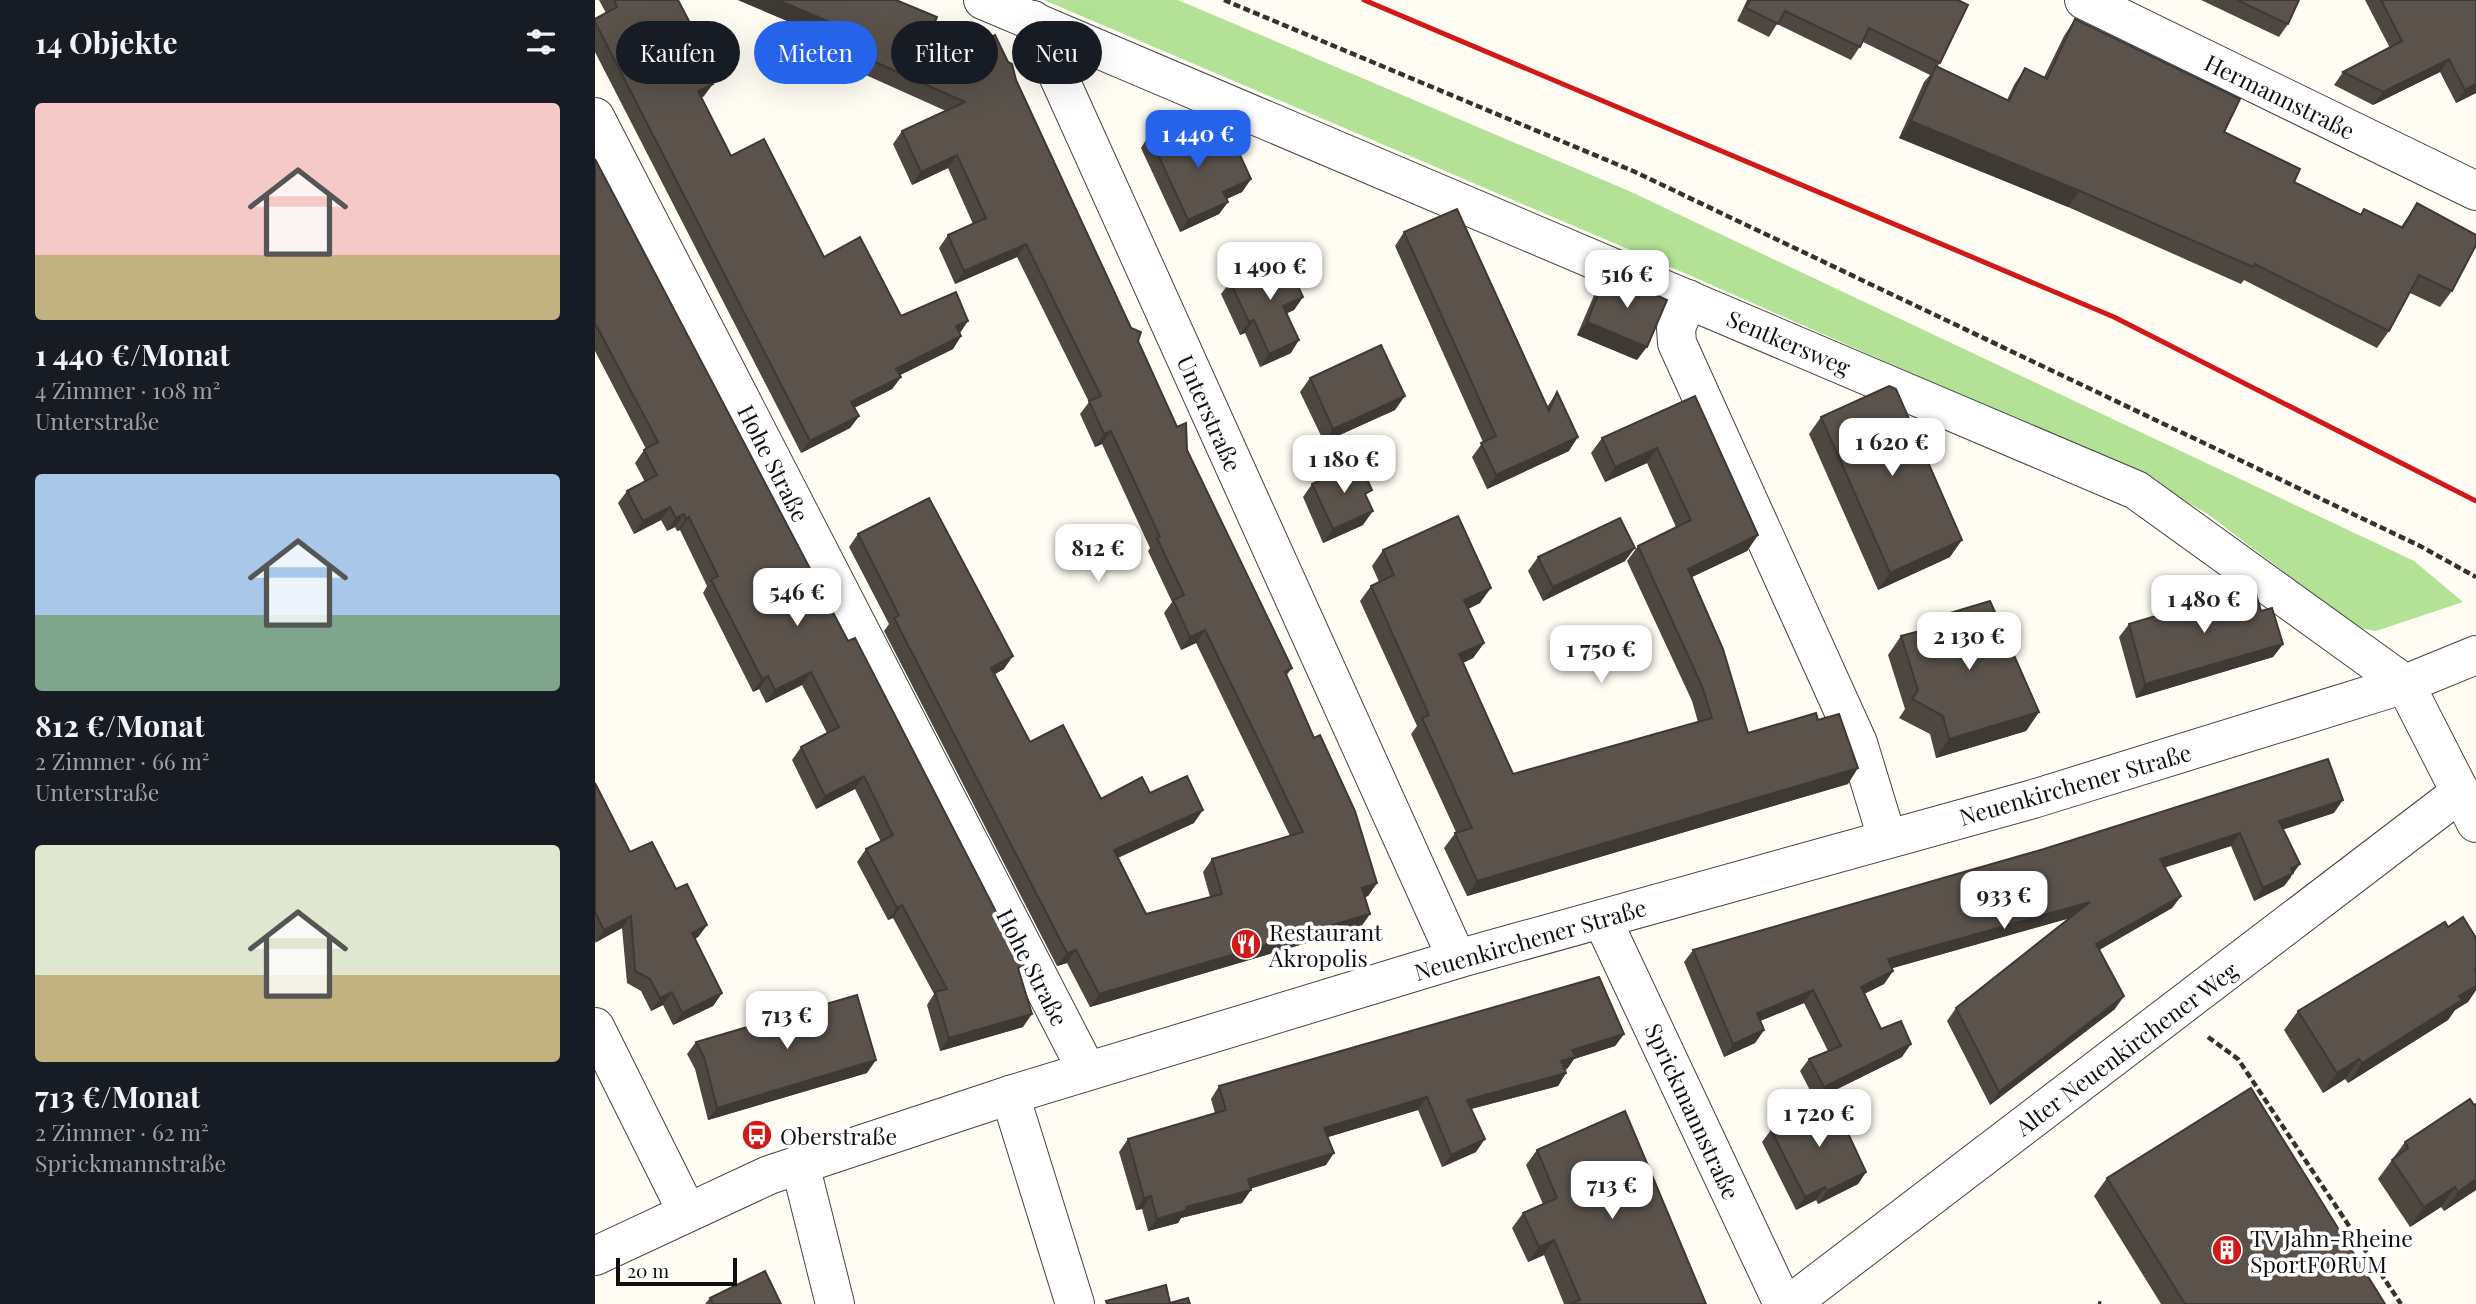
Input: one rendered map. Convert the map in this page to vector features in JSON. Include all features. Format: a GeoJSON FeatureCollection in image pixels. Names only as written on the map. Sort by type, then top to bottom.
{"type":"FeatureCollection","features":[{"type":"Feature","properties":{"kind":"street","name":"Sentkersweg"},"geometry":{"type":"LineString","coordinates":[[983,0],[2136,490],[2405,684]]}},
{"type":"Feature","properties":{"kind":"street","name":"Hermannstraße"},"geometry":{"type":"LineString","coordinates":[[2084,0],[2476,191]]}},
{"type":"Feature","properties":{"kind":"street","name":"Unterstraße"},"geometry":{"type":"LineString","coordinates":[[1033,20],[1457,959]]}},
{"type":"Feature","properties":{"kind":"street","name":"Hohe Straße"},"geometry":{"type":"LineString","coordinates":[[595,117],[1087,1071]]}},
{"type":"Feature","properties":{"kind":"street"},"geometry":{"type":"LineString","coordinates":[[1688,299],[1676,328],[1677,343],[1858,743],[1887,838]]}},
{"type":"Feature","properties":{"kind":"street","name":"Neuenkirchener Straße"},"geometry":{"type":"LineString","coordinates":[[595,1256],[687,1212],[800,1164],[1010,1095],[1457,959],[2033,799],[2405,684],[2476,655]]}},
{"type":"Feature","properties":{"kind":"street"},"geometry":{"type":"LineString","coordinates":[[2405,684],[2469,807]]}},
{"type":"Feature","properties":{"kind":"street","name":"Alter Neuenkirchener Weg"},"geometry":{"type":"LineString","coordinates":[[1790,1304],[2174,1012],[2469,807]]}},
{"type":"Feature","properties":{"kind":"street","name":"Sprickmannstraße"},"geometry":{"type":"LineString","coordinates":[[1602,919],[1783,1304]]}},
{"type":"Feature","properties":{"kind":"street"},"geometry":{"type":"LineString","coordinates":[[595,1027],[687,1212]]}},
{"type":"Feature","properties":{"kind":"street"},"geometry":{"type":"LineString","coordinates":[[1010,1095],[1075,1304]]}},
{"type":"Feature","properties":{"kind":"street"},"geometry":{"type":"LineString","coordinates":[[800,1164],[835,1304]]}},
{"type":"Feature","properties":{"kind":"path"},"geometry":{"type":"LineString","coordinates":[[1224,0],[1633,171],[2420,546],[2476,577]]}},
{"type":"Feature","properties":{"kind":"path"},"geometry":{"type":"LineString","coordinates":[[2174,1012],[2238,1059],[2401,1304]]}},
{"type":"Feature","properties":{"kind":"green space"},"geometry":{"type":"Polygon","coordinates":[[[1044,0],[1178,0],[1629,191],[2414,561],[2463,602],[2376,631],[2358,628],[2209,515],[2138,473],[1689,275],[1102,25],[1102,21],[1093,21],[1044,0]]]}},
{"type":"Feature","properties":{"kind":"building"},"geometry":{"type":"Polygon","coordinates":[[[614,0],[678,0],[689,21],[616,21],[616,63],[595,19],[617,7],[614,0]]]}},
{"type":"Feature","properties":{"kind":"building"},"geometry":{"type":"Polygon","coordinates":[[[778,0],[896,0],[937,17],[935,21],[891,21],[891,69],[877,63],[877,21],[828,21],[778,0]]]}},
{"type":"Feature","properties":{"kind":"building"},"geometry":{"type":"Polygon","coordinates":[[[1750,0],[1958,0],[1968,5],[1940,63],[1869,28],[1860,47],[1785,11],[1778,24],[1746,8],[1750,0]]]}},
{"type":"Feature","properties":{"kind":"building"},"geometry":{"type":"Polygon","coordinates":[[[2237,0],[2299,0],[2288,24],[2237,0]]]}},
{"type":"Feature","properties":{"kind":"building"},"geometry":{"type":"Polygon","coordinates":[[[2381,0],[2476,0],[2476,84],[2465,90],[2449,59],[2383,92],[2343,72],[2402,41],[2381,0]]]}},
{"type":"Feature","properties":{"kind":"building"},"geometry":{"type":"Polygon","coordinates":[[[2075,19],[2240,99],[2224,132],[2300,169],[2294,182],[2361,215],[2364,209],[2403,228],[2417,203],[2476,235],[2476,245],[2452,291],[2419,275],[2389,331],[2255,264],[2253,267],[1911,121],[1936,66],[2009,101],[2025,68],[2047,79],[2075,19]]]}},
{"type":"Feature","properties":{"kind":"building"},"geometry":{"type":"Polygon","coordinates":[[[998,41],[1008,62],[1012,64],[1012,84],[1018,84],[1131,328],[1141,332],[1138,341],[1177,427],[1186,423],[1187,450],[1292,668],[1285,672],[1314,738],[1320,735],[1355,811],[1377,883],[1362,888],[1370,914],[1099,994],[1076,950],[1067,953],[894,618],[899,615],[858,534],[929,498],[1013,656],[991,668],[1030,742],[1063,725],[1101,799],[1142,777],[1150,793],[1187,776],[1203,810],[1114,850],[1146,914],[1222,894],[1212,859],[1303,832],[1205,630],[1190,637],[1173,600],[1184,595],[1157,538],[1160,537],[1111,431],[1104,434],[1089,401],[1101,396],[1026,244],[964,271],[948,235],[986,218],[957,155],[921,172],[902,131],[965,102],[924,84],[998,84],[998,41]]]}},
{"type":"Feature","properties":{"kind":"building"},"geometry":{"type":"Polygon","coordinates":[[[627,84],[713,84],[698,91],[731,156],[764,139],[824,257],[860,237],[901,316],[956,292],[968,321],[956,326],[961,336],[896,369],[901,377],[851,402],[859,416],[810,441],[627,84]]]}},
{"type":"Feature","properties":{"kind":"building"},"geometry":{"type":"Polygon","coordinates":[[[1181,120],[1197,156],[1233,140],[1251,179],[1223,192],[1228,202],[1188,220],[1149,135],[1181,120]]]}},
{"type":"Feature","properties":{"kind":"building"},"geometry":{"type":"Polygon","coordinates":[[[595,159],[848,641],[855,638],[1024,966],[1018,968],[1032,1014],[949,1038],[935,992],[947,989],[902,905],[897,908],[866,849],[893,835],[864,776],[825,796],[801,747],[839,727],[811,672],[775,690],[768,676],[762,679],[711,580],[718,576],[689,517],[686,519],[684,514],[676,518],[670,507],[643,521],[627,491],[657,475],[644,450],[658,442],[595,323],[595,159]]]}},
{"type":"Feature","properties":{"kind":"building"},"geometry":{"type":"Polygon","coordinates":[[[1457,209],[1549,411],[1557,392],[1578,437],[1496,475],[1481,443],[1496,436],[1404,232],[1457,209]]]}},
{"type":"Feature","properties":{"kind":"building"},"geometry":{"type":"Polygon","coordinates":[[[1284,256],[1303,297],[1283,306],[1299,340],[1269,354],[1254,320],[1249,322],[1230,282],[1284,256]]]}},
{"type":"Feature","properties":{"kind":"building"},"geometry":{"type":"Polygon","coordinates":[[[1607,273],[1667,300],[1647,347],[1587,322],[1607,273]]]}},
{"type":"Feature","properties":{"kind":"building"},"geometry":{"type":"Polygon","coordinates":[[[1381,345],[1405,396],[1333,429],[1310,378],[1381,345]]]}},
{"type":"Feature","properties":{"kind":"building"},"geometry":{"type":"Polygon","coordinates":[[[1889,386],[1896,389],[1962,540],[1890,573],[1821,417],[1889,386]]]}},
{"type":"Feature","properties":{"kind":"building"},"geometry":{"type":"Polygon","coordinates":[[[1695,396],[1758,535],[1688,569],[1723,649],[1748,733],[1816,713],[1818,720],[1839,714],[1858,768],[1477,881],[1455,833],[1472,828],[1422,718],[1429,715],[1371,586],[1394,575],[1383,550],[1458,516],[1491,588],[1464,600],[1484,643],[1459,654],[1513,774],[1712,718],[1702,686],[1638,546],[1691,520],[1657,448],[1615,467],[1602,438],[1695,396]]]}},
{"type":"Feature","properties":{"kind":"building"},"geometry":{"type":"Polygon","coordinates":[[[1359,462],[1372,490],[1365,494],[1373,511],[1333,529],[1312,484],[1359,462]]]}},
{"type":"Feature","properties":{"kind":"building"},"geometry":{"type":"Polygon","coordinates":[[[1620,518],[1635,548],[1553,587],[1538,557],[1620,518]]]}},
{"type":"Feature","properties":{"kind":"building"},"geometry":{"type":"Polygon","coordinates":[[[2254,587],[2261,611],[2272,608],[2283,644],[2145,684],[2129,624],[2254,587]]]}},
{"type":"Feature","properties":{"kind":"building"},"geometry":{"type":"Polygon","coordinates":[[[1990,601],[2039,712],[1949,739],[1943,716],[1912,699],[1918,690],[1901,636],[1950,623],[1947,614],[1990,601]]]}},
{"type":"Feature","properties":{"kind":"building"},"geometry":{"type":"Polygon","coordinates":[[[2328,759],[2343,800],[2279,821],[2300,864],[2291,868],[2293,873],[2263,888],[2240,833],[2160,859],[2181,896],[2096,944],[2124,996],[1999,1092],[1956,1008],[2090,902],[1888,959],[1893,971],[1861,987],[1881,1029],[1901,1021],[1911,1044],[1824,1087],[1809,1059],[1841,1046],[1813,990],[1757,1013],[1764,1030],[1733,1044],[1693,950],[2044,849],[2328,759]]]}},
{"type":"Feature","properties":{"kind":"building"},"geometry":{"type":"Polygon","coordinates":[[[595,783],[630,852],[652,842],[676,889],[687,884],[707,925],[692,933],[722,993],[682,1013],[672,992],[660,998],[650,979],[635,971],[631,916],[604,930],[595,912],[595,783]]]}},
{"type":"Feature","properties":{"kind":"building"},"geometry":{"type":"Polygon","coordinates":[[[2463,917],[2476,938],[2476,986],[2459,996],[2462,1000],[2362,1063],[2359,1059],[2337,1073],[2298,1011],[2445,922],[2448,927],[2463,917]]]}},
{"type":"Feature","properties":{"kind":"building"},"geometry":{"type":"Polygon","coordinates":[[[1599,977],[1624,1034],[1572,1050],[1576,1057],[1561,1061],[1566,1073],[1467,1100],[1485,1139],[1451,1155],[1427,1097],[1324,1128],[1334,1153],[1248,1179],[1251,1190],[1186,1207],[1187,1210],[1157,1219],[1151,1196],[1144,1198],[1128,1139],[1226,1110],[1219,1086],[1599,977]]]}},
{"type":"Feature","properties":{"kind":"building"},"geometry":{"type":"Polygon","coordinates":[[[857,995],[876,1060],[717,1108],[704,1057],[696,1042],[857,995]]]}},
{"type":"Feature","properties":{"kind":"building","name":"TV Jahn-Rheine SportFORUM"},"geometry":{"type":"Polygon","coordinates":[[[2251,1088],[2385,1304],[2185,1304],[2107,1178],[2251,1088]]]}},
{"type":"Feature","properties":{"kind":"building"},"geometry":{"type":"Polygon","coordinates":[[[1832,1099],[1866,1172],[1827,1191],[1825,1187],[1805,1197],[1771,1130],[1832,1099]]]}},
{"type":"Feature","properties":{"kind":"building"},"geometry":{"type":"Polygon","coordinates":[[[2470,1099],[2476,1104],[2476,1179],[2458,1192],[2455,1187],[2424,1207],[2392,1160],[2408,1148],[2405,1142],[2470,1099]]]}},
{"type":"Feature","properties":{"kind":"building"},"geometry":{"type":"Polygon","coordinates":[[[1625,1111],[1706,1304],[1570,1304],[1580,1300],[1554,1240],[1539,1247],[1523,1213],[1557,1198],[1537,1150],[1625,1111]]]}},
{"type":"Feature","properties":{"kind":"building"},"geometry":{"type":"Polygon","coordinates":[[[765,1271],[781,1304],[713,1304],[710,1298],[765,1271]]]}},
{"type":"Feature","properties":{"kind":"building"},"geometry":{"type":"Polygon","coordinates":[[[1166,1285],[1170,1303],[1188,1298],[1190,1304],[1107,1304],[1106,1301],[1166,1285]]]}},
{"type":"Feature","properties":{"kind":"railway"},"geometry":{"type":"LineString","coordinates":[[1364,0],[2114,317],[2476,501]]}},
{"type":"Feature","properties":{"kind":"place","name":"Restaurant Akropolis"},"geometry":{"type":"Point","coordinates":[1246,944]}},
{"type":"Feature","properties":{"kind":"place","name":"Oberstraße"},"geometry":{"type":"Point","coordinates":[757,1135]}},
{"type":"Feature","properties":{"kind":"place","name":"TV Jahn-Rheine SportFORUM"},"geometry":{"type":"Point","coordinates":[2227,1250]}}]}
